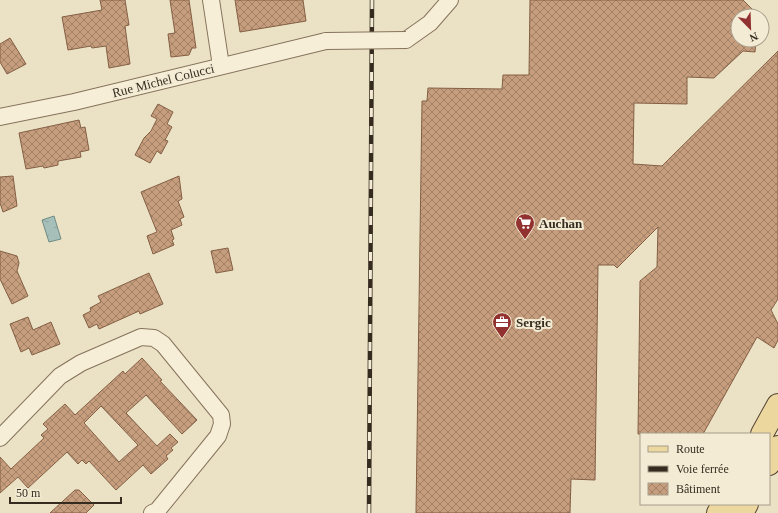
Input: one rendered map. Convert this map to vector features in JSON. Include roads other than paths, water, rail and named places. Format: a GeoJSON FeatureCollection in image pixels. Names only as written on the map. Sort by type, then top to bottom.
{"type":"FeatureCollection","features":[{"type":"Feature","properties":{"kind":"main road"},"geometry":{"type":"LineString","coordinates":[[763,433],[778,405]]}},
{"type":"Feature","properties":{"kind":"main road"},"geometry":{"type":"LineString","coordinates":[[770,462],[778,447]]}},
{"type":"Feature","properties":{"kind":"street"},"geometry":{"type":"LineString","coordinates":[[211,0],[221,66]]}},
{"type":"Feature","properties":{"kind":"street","name":"Rue Michel Colucci"},"geometry":{"type":"LineString","coordinates":[[0,117],[74,102],[326,41],[406,40],[430,23],[450,0]]}},
{"type":"Feature","properties":{"kind":"street"},"geometry":{"type":"LineString","coordinates":[[0,438],[60,376],[81,362],[141,337],[154,338],[163,344],[221,414],[222,424],[218,436],[157,510],[152,513]]}},
{"type":"Feature","properties":{"kind":"water"},"geometry":{"type":"Polygon","coordinates":[[[54,216],[61,239],[49,242],[42,220],[54,216]]]}},
{"type":"Feature","properties":{"kind":"railway"},"geometry":{"type":"LineString","coordinates":[[369,513],[372,0]]}},
{"type":"Feature","properties":{"kind":"place","name":"Auchan"},"geometry":{"type":"Point","coordinates":[525,240]}},
{"type":"Feature","properties":{"kind":"place","name":"Sergic"},"geometry":{"type":"Point","coordinates":[502,339]}}]}
